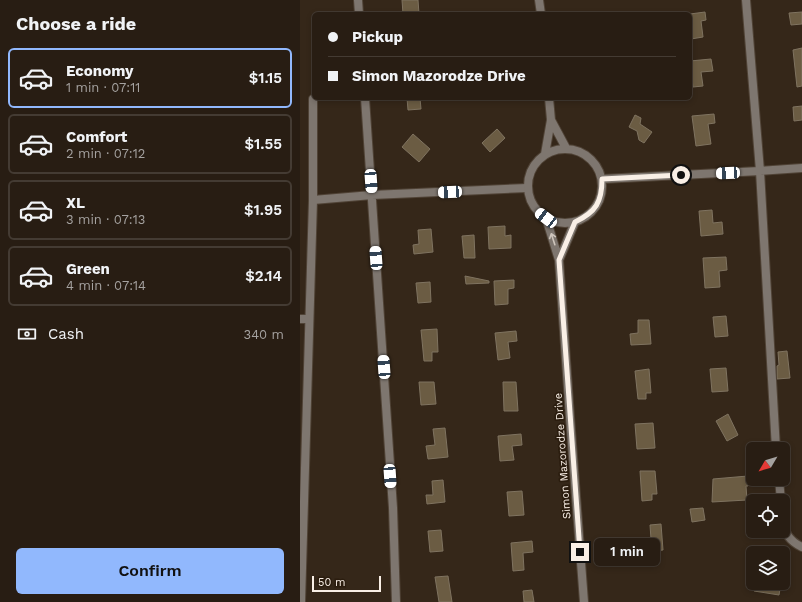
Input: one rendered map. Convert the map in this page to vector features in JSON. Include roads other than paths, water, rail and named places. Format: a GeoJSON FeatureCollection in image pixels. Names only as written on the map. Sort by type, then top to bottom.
{"type":"FeatureCollection","features":[{"type":"Feature","properties":{"kind":"street"},"geometry":{"type":"LineString","coordinates":[[358,0],[359,12]]}},
{"type":"Feature","properties":{"kind":"street"},"geometry":{"type":"LineString","coordinates":[[539,0],[541,12]]}},
{"type":"Feature","properties":{"kind":"street"},"geometry":{"type":"LineString","coordinates":[[746,0],[760,171],[776,442]]}},
{"type":"Feature","properties":{"kind":"street"},"geometry":{"type":"LineString","coordinates":[[300,602],[313,200],[313,100]]}},
{"type":"Feature","properties":{"kind":"street"},"geometry":{"type":"LineString","coordinates":[[365,100],[392,508],[396,602]]}},
{"type":"Feature","properties":{"kind":"street"},"geometry":{"type":"LineString","coordinates":[[546,154],[551,120],[549,100]]}},
{"type":"Feature","properties":{"kind":"street"},"geometry":{"type":"LineString","coordinates":[[551,120],[566,148]]}},
{"type":"Feature","properties":{"kind":"street"},"geometry":{"type":"LineString","coordinates":[[313,200],[372,195],[527,188],[529,174],[535,162],[546,154],[555,150],[566,148],[576,150],[589,158],[598,169],[602,179],[602,193],[597,206],[587,216],[575,222],[555,222],[546,218]]}},
{"type":"Feature","properties":{"kind":"street"},"geometry":{"type":"LineString","coordinates":[[602,179],[802,168]]}},
{"type":"Feature","properties":{"kind":"street","name":"Simon Mazorodze Drive"},"geometry":{"type":"LineString","coordinates":[[527,188],[533,205],[538,212],[546,218],[559,260],[584,602]]}},
{"type":"Feature","properties":{"kind":"street","name":"Simon Mazorodze Drive"},"geometry":{"type":"LineString","coordinates":[[559,260],[575,222]]}},
{"type":"Feature","properties":{"kind":"street"},"geometry":{"type":"LineString","coordinates":[[300,319],[309,319]]}},
{"type":"Feature","properties":{"kind":"street"},"geometry":{"type":"LineString","coordinates":[[790,538],[793,542],[802,547]]}}]}
